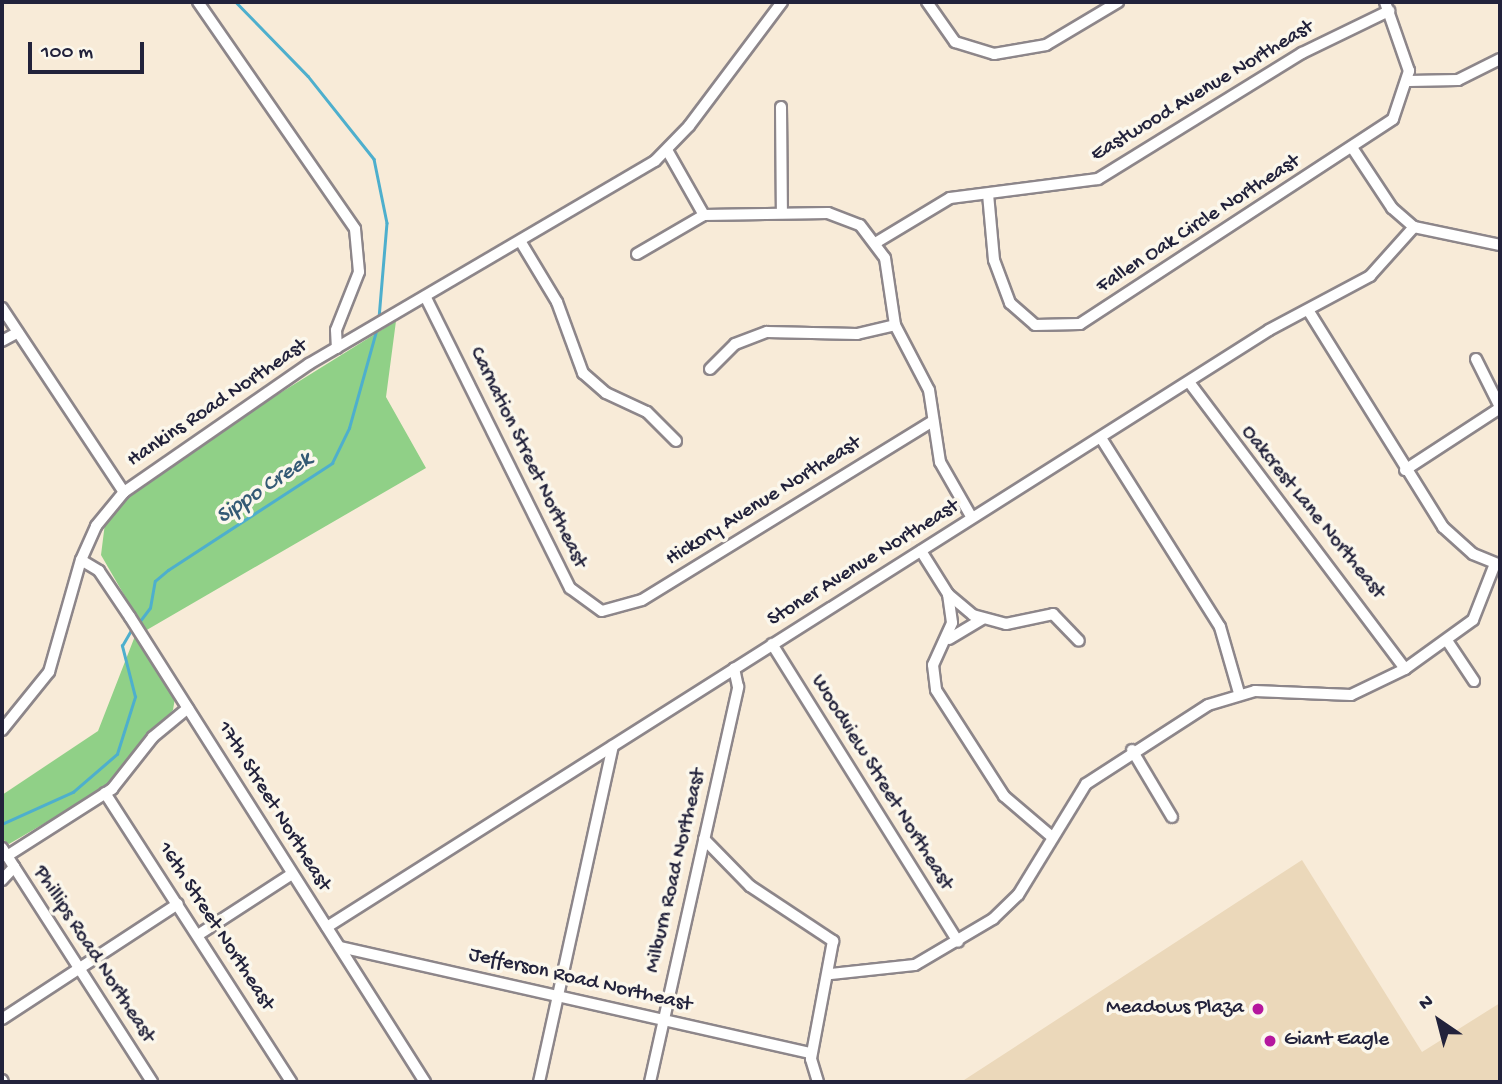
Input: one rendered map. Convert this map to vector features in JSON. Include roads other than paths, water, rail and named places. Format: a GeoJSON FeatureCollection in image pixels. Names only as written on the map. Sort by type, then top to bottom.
{"type":"FeatureCollection","features":[{"type":"Feature","properties":{"kind":"street"},"geometry":{"type":"LineString","coordinates":[[198,2],[355,229],[359,272],[336,330],[337,348]]}},
{"type":"Feature","properties":{"kind":"street","name":"Hankins Road Northeast"},"geometry":{"type":"LineString","coordinates":[[2,730],[50,672],[81,560],[96,526],[124,492],[337,348],[522,244],[667,150],[782,2]]}},
{"type":"Feature","properties":{"kind":"street"},"geometry":{"type":"LineString","coordinates":[[927,2],[955,41],[995,54],[1046,45],[1118,2]]}},
{"type":"Feature","properties":{"kind":"street"},"geometry":{"type":"LineString","coordinates":[[1387,6],[1405,48],[1409,81],[1458,80],[1500,59]]}},
{"type":"Feature","properties":{"kind":"street","name":"Eastwood Avenue Northeast"},"geometry":{"type":"LineString","coordinates":[[877,242],[940,202],[1098,179],[1302,53],[1387,6]]}},
{"type":"Feature","properties":{"kind":"street","name":"Fallen Oak Circle Northeast"},"geometry":{"type":"LineString","coordinates":[[988,194],[994,260],[1010,303],[1030,323],[1058,329],[1085,321],[1353,149],[1393,119],[1409,81]]}},
{"type":"Feature","properties":{"kind":"street"},"geometry":{"type":"LineString","coordinates":[[781,107],[782,213]]}},
{"type":"Feature","properties":{"kind":"street"},"geometry":{"type":"LineString","coordinates":[[1353,149],[1392,208],[1413,227],[1500,245]]}},
{"type":"Feature","properties":{"kind":"street"},"geometry":{"type":"LineString","coordinates":[[667,150],[704,215]]}},
{"type":"Feature","properties":{"kind":"street"},"geometry":{"type":"LineString","coordinates":[[637,254],[704,215],[839,215],[877,242],[887,264],[895,326],[925,379],[940,462],[972,518]]}},
{"type":"Feature","properties":{"kind":"street","name":"Stoner Avenue Northeast"},"geometry":{"type":"LineString","coordinates":[[327,927],[1189,382],[1370,276],[1413,227]]}},
{"type":"Feature","properties":{"kind":"street"},"geometry":{"type":"LineString","coordinates":[[522,244],[557,302],[583,373],[647,412],[676,441]]}},
{"type":"Feature","properties":{"kind":"street","name":"Carnation Street Northeast"},"geometry":{"type":"LineString","coordinates":[[426,298],[570,588],[591,608],[613,612]]}},
{"type":"Feature","properties":{"kind":"street"},"geometry":{"type":"LineString","coordinates":[[2,308],[124,492]]}},
{"type":"Feature","properties":{"kind":"street"},"geometry":{"type":"LineString","coordinates":[[831,974],[897,970],[958,942],[1011,904],[1086,784],[1132,750],[1239,693],[1351,695],[1405,669],[1448,642],[1479,610],[1498,564],[1450,536],[1405,470],[1308,310]]}},
{"type":"Feature","properties":{"kind":"street"},"geometry":{"type":"LineString","coordinates":[[710,369],[729,348],[767,332],[843,335],[895,326]]}},
{"type":"Feature","properties":{"kind":"street"},"geometry":{"type":"LineString","coordinates":[[2,341],[18,332]]}},
{"type":"Feature","properties":{"kind":"street"},"geometry":{"type":"LineString","coordinates":[[1405,470],[1500,408],[1476,359]]}},
{"type":"Feature","properties":{"kind":"street","name":"Oakcrest Lane Northeast"},"geometry":{"type":"LineString","coordinates":[[1189,382],[1405,669]]}},
{"type":"Feature","properties":{"kind":"street","name":"Hickory Avenue Northeast"},"geometry":{"type":"LineString","coordinates":[[613,612],[933,421]]}},
{"type":"Feature","properties":{"kind":"street"},"geometry":{"type":"LineString","coordinates":[[1101,438],[1220,627],[1239,693]]}},
{"type":"Feature","properties":{"kind":"street"},"geometry":{"type":"LineString","coordinates":[[921,551],[948,594],[982,619],[1006,624],[1055,614],[1079,641]]}},
{"type":"Feature","properties":{"kind":"street","name":"17th Street Northeast"},"geometry":{"type":"LineString","coordinates":[[81,560],[99,571],[140,632],[425,1082]]}},
{"type":"Feature","properties":{"kind":"street"},"geometry":{"type":"LineString","coordinates":[[948,594],[952,620],[947,641],[933,665],[936,690],[1004,796],[1052,837]]}},
{"type":"Feature","properties":{"kind":"street"},"geometry":{"type":"LineString","coordinates":[[947,641],[982,619]]}},
{"type":"Feature","properties":{"kind":"street"},"geometry":{"type":"LineString","coordinates":[[1448,642],[1474,681]]}},
{"type":"Feature","properties":{"kind":"street","name":"Woodview Street Northeast"},"geometry":{"type":"LineString","coordinates":[[772,645],[958,942]]}},
{"type":"Feature","properties":{"kind":"street","name":"Milburn Road Northeast"},"geometry":{"type":"LineString","coordinates":[[650,1082],[738,687],[734,668]]}},
{"type":"Feature","properties":{"kind":"street"},"geometry":{"type":"LineString","coordinates":[[5,852],[105,793],[153,737],[188,708]]}},
{"type":"Feature","properties":{"kind":"street"},"geometry":{"type":"LineString","coordinates":[[538,1082],[613,746]]}},
{"type":"Feature","properties":{"kind":"street"},"geometry":{"type":"LineString","coordinates":[[1132,750],[1172,817]]}},
{"type":"Feature","properties":{"kind":"street","name":"16th Street Northeast"},"geometry":{"type":"LineString","coordinates":[[105,793],[291,1082]]}},
{"type":"Feature","properties":{"kind":"street"},"geometry":{"type":"LineString","coordinates":[[704,839],[750,886],[828,934],[835,948],[811,1053],[818,1082]]}},
{"type":"Feature","properties":{"kind":"street","name":"Phillips Road Northeast"},"geometry":{"type":"LineString","coordinates":[[5,852],[152,1082]]}},
{"type":"Feature","properties":{"kind":"street"},"geometry":{"type":"LineString","coordinates":[[2,880],[14,867]]}},
{"type":"Feature","properties":{"kind":"street"},"geometry":{"type":"LineString","coordinates":[[198,935],[292,874]]}},
{"type":"Feature","properties":{"kind":"street"},"geometry":{"type":"LineString","coordinates":[[2,1019],[178,904]]}},
{"type":"Feature","properties":{"kind":"street","name":"Jefferson Road Northeast"},"geometry":{"type":"LineString","coordinates":[[340,947],[811,1053]]}},
{"type":"Feature","properties":{"kind":"waterway","name":"Sippo Creek"},"geometry":{"type":"LineString","coordinates":[[236,2],[308,76],[374,159],[387,223],[379,318]]}},
{"type":"Feature","properties":{"kind":"waterway","name":"Sippo Creek"},"geometry":{"type":"LineString","coordinates":[[137,625],[150,608],[155,581],[168,570],[332,463],[349,428],[377,328]]}},
{"type":"Feature","properties":{"kind":"waterway","name":"Sippo Creek"},"geometry":{"type":"LineString","coordinates":[[2,824],[73,792],[117,754],[135,697],[122,646],[132,629]]}},
{"type":"Feature","properties":{"kind":"place","name":"Meadows Plaza"},"geometry":{"type":"Point","coordinates":[1258,1009]}},
{"type":"Feature","properties":{"kind":"place","name":"Giant Eagle"},"geometry":{"type":"Point","coordinates":[1270,1041]}}]}
